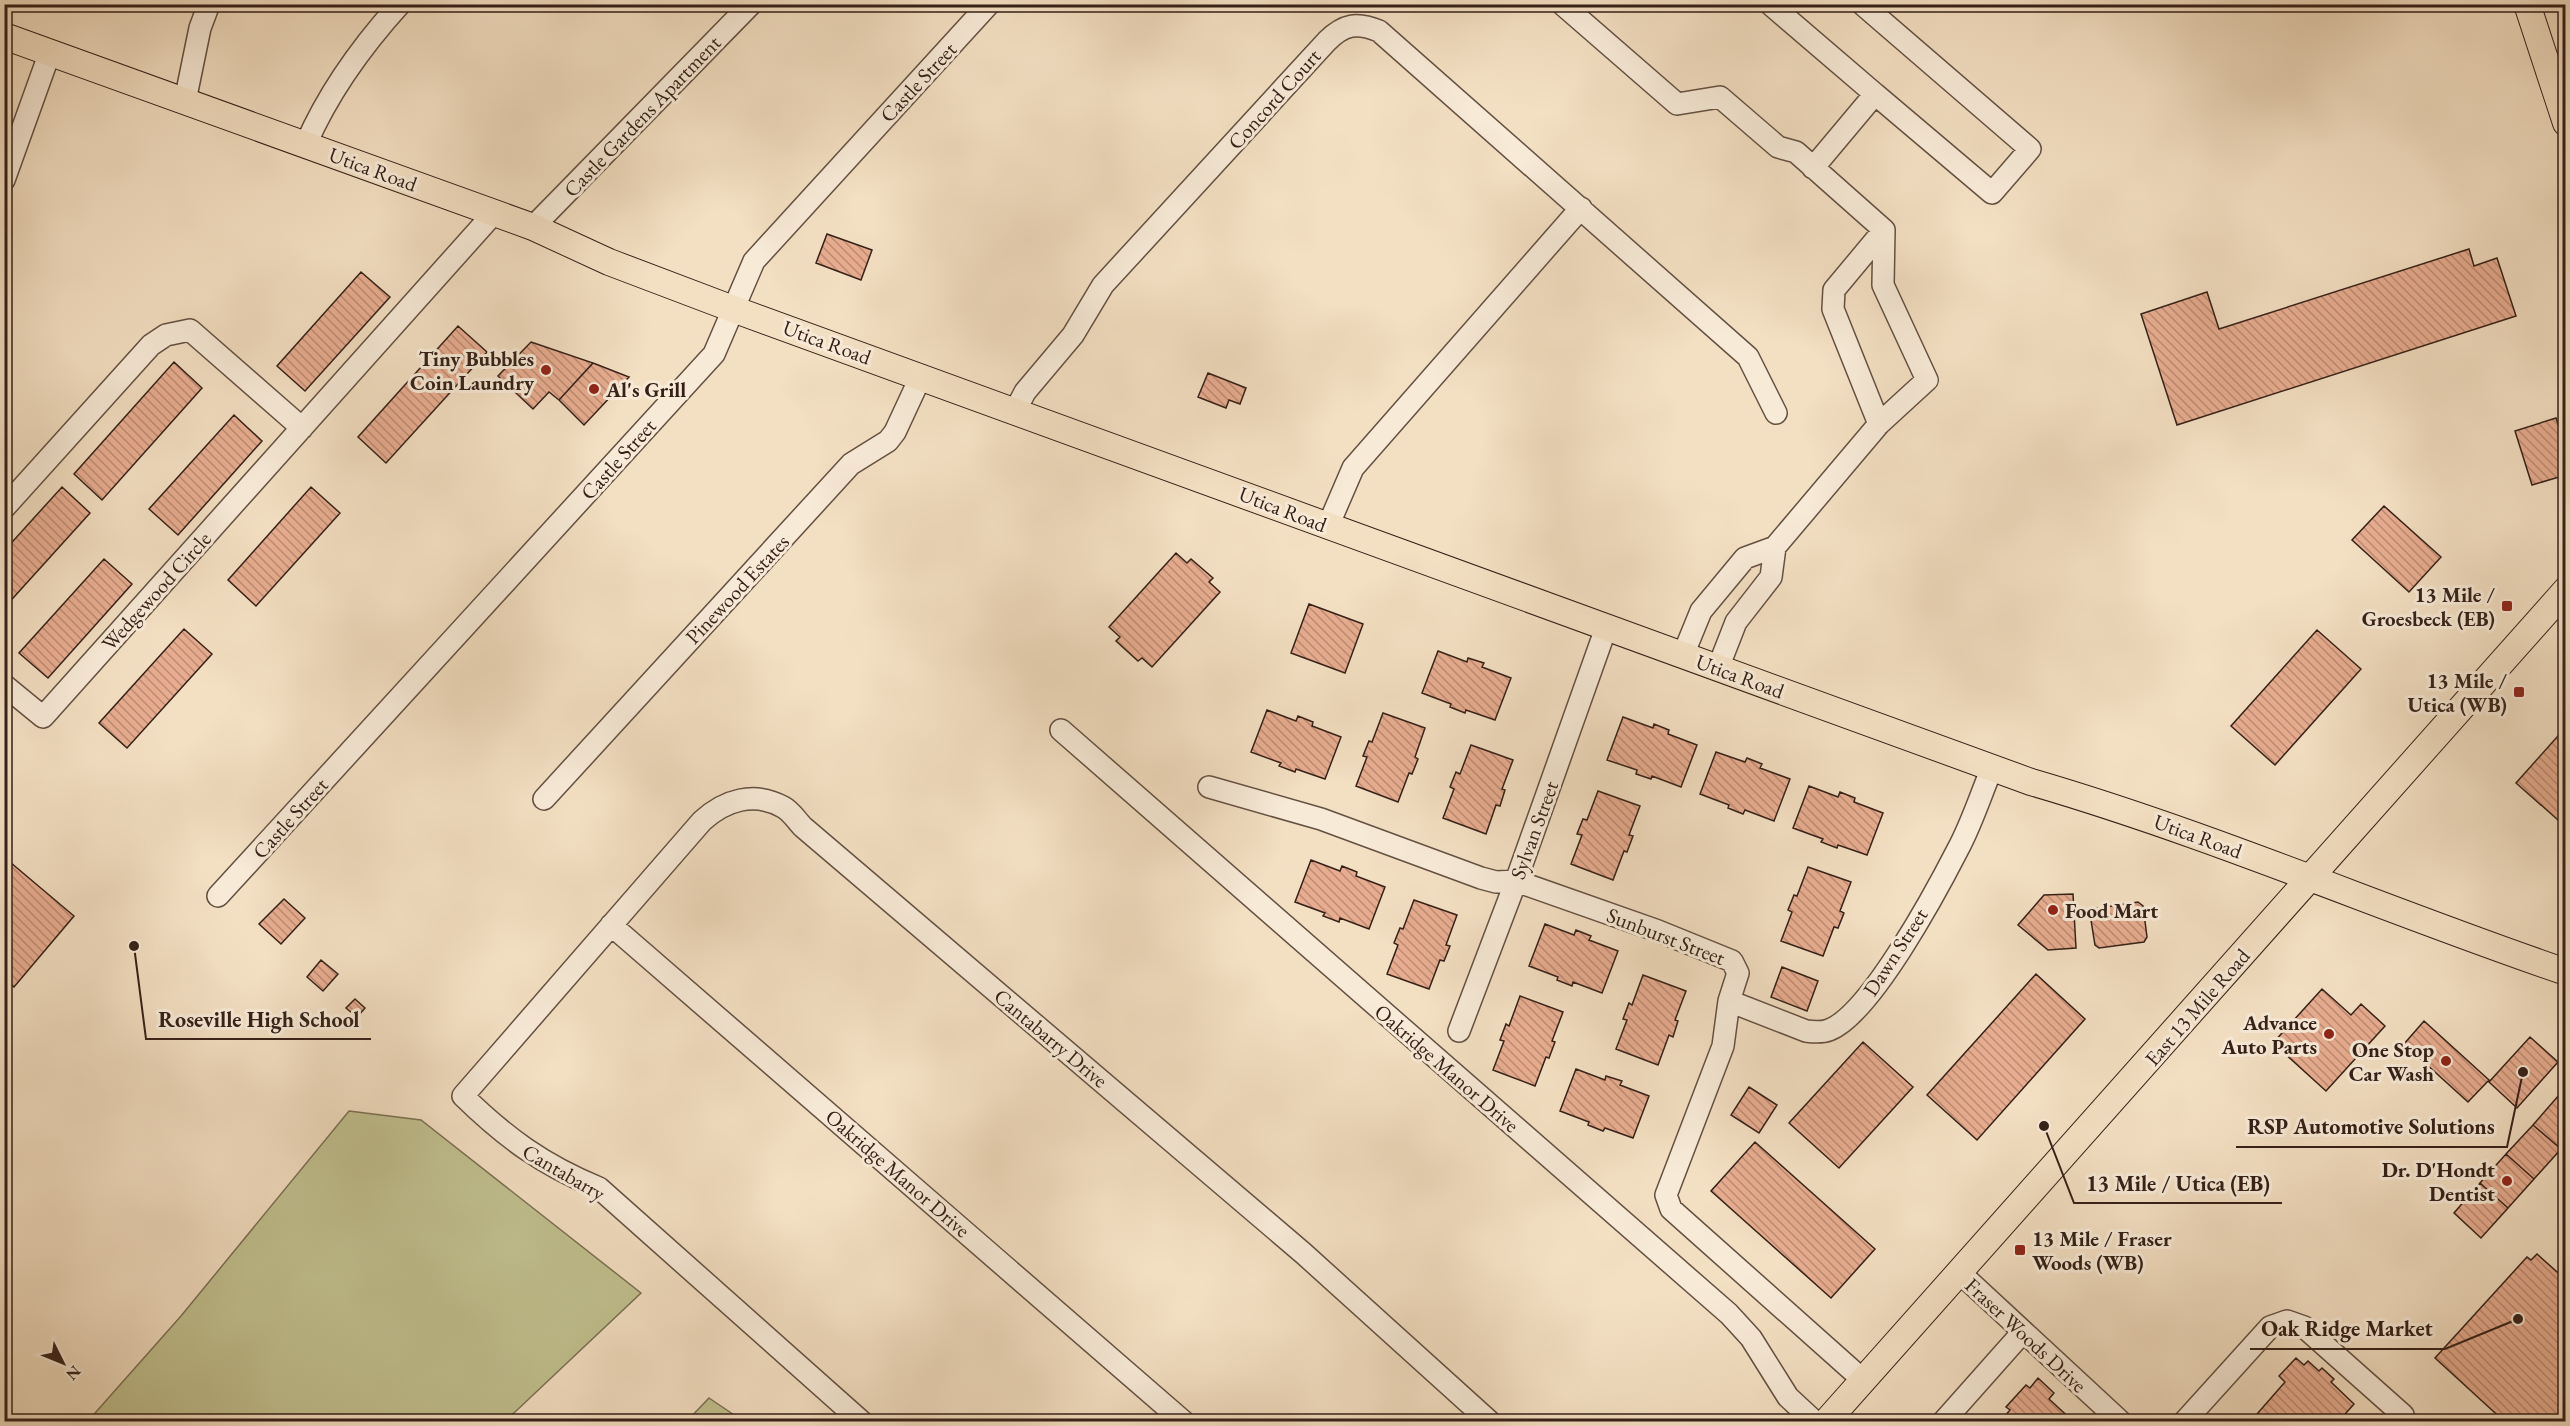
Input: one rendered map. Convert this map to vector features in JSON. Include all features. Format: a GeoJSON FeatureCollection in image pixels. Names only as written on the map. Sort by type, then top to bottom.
{"type":"FeatureCollection","features":[{"type":"Feature","properties":{"kind":"main road"},"geometry":{"type":"LineString","coordinates":[[2527,4],[2565,123]]}},
{"type":"Feature","properties":{"kind":"main road","name":"Utica Road"},"geometry":{"type":"LineString","coordinates":[[4,36],[533,227],[609,262],[733,309],[2031,783],[2117,807],[2311,876],[2565,972]]}},
{"type":"Feature","properties":{"kind":"main road","name":"East 13 Mile Road"},"geometry":{"type":"LineString","coordinates":[[1827,1422],[2565,590]]}},
{"type":"Feature","properties":{"kind":"street"},"geometry":{"type":"LineString","coordinates":[[185,101],[200,28],[209,4]]}},
{"type":"Feature","properties":{"kind":"street"},"geometry":{"type":"LineString","coordinates":[[306,144],[339,80],[358,52],[400,4]]}},
{"type":"Feature","properties":{"kind":"street","name":"Castle Gardens Apartment"},"geometry":{"type":"LineString","coordinates":[[533,227],[751,4]]}},
{"type":"Feature","properties":{"kind":"street","name":"Castle Street"},"geometry":{"type":"LineString","coordinates":[[218,896],[714,354],[754,261],[989,4]]}},
{"type":"Feature","properties":{"kind":"street"},"geometry":{"type":"LineString","coordinates":[[1562,4],[1677,104],[1720,97],[1778,147],[1796,152],[1884,230],[1883,285],[1927,380],[1880,424],[1775,547],[1745,558],[1701,611],[1683,655]]}},
{"type":"Feature","properties":{"kind":"street"},"geometry":{"type":"LineString","coordinates":[[1770,4],[1992,193],[2030,149],[1862,4]]}},
{"type":"Feature","properties":{"kind":"street","name":"Concord Court"},"geometry":{"type":"LineString","coordinates":[[1015,411],[1025,392],[1073,335],[1103,285],[1327,41],[1339,29],[1350,24],[1379,31],[1748,357],[1776,413]]}},
{"type":"Feature","properties":{"kind":"street"},"geometry":{"type":"LineString","coordinates":[[4,180],[50,52]]}},
{"type":"Feature","properties":{"kind":"street"},"geometry":{"type":"LineString","coordinates":[[1813,168],[1875,94]]}},
{"type":"Feature","properties":{"kind":"street"},"geometry":{"type":"LineString","coordinates":[[1328,526],[1353,468],[1581,208]]}},
{"type":"Feature","properties":{"kind":"street","name":"Wedgewood Circle"},"geometry":{"type":"LineString","coordinates":[[4,685],[43,717],[494,213]]}},
{"type":"Feature","properties":{"kind":"street"},"geometry":{"type":"LineString","coordinates":[[1880,424],[1833,309],[1834,290],[1884,230]]}},
{"type":"Feature","properties":{"kind":"street"},"geometry":{"type":"LineString","coordinates":[[4,508],[151,345],[166,335],[190,330],[302,428]]}},
{"type":"Feature","properties":{"kind":"street","name":"Pinewood Estates"},"geometry":{"type":"LineString","coordinates":[[544,800],[851,464],[888,441],[905,413],[921,376]]}},
{"type":"Feature","properties":{"kind":"street"},"geometry":{"type":"LineString","coordinates":[[1718,668],[1736,622],[1771,577],[1775,547]]}},
{"type":"Feature","properties":{"kind":"street","name":"Sylvan Street"},"geometry":{"type":"LineString","coordinates":[[1459,1031],[1516,881],[1606,628]]}},
{"type":"Feature","properties":{"kind":"street","name":"Oakridge Manor Drive"},"geometry":{"type":"LineString","coordinates":[[1061,730],[1730,1314],[1751,1338],[1788,1397],[1815,1422]]}},
{"type":"Feature","properties":{"kind":"street","name":"Dawn Street"},"geometry":{"type":"LineString","coordinates":[[1730,1001],[1812,1032],[1830,1030],[1852,1015],[1872,991],[1902,945],[1959,847],[1992,768]]}},
{"type":"Feature","properties":{"kind":"street","name":"Sunburst Street"},"geometry":{"type":"LineString","coordinates":[[1209,787],[1321,819],[1481,878],[1496,882],[1516,881],[1658,931],[1732,961],[1738,973],[1730,1001],[1723,1046],[1666,1195],[1671,1209],[1863,1380]]}},
{"type":"Feature","properties":{"kind":"street","name":"Cantabarry Drive"},"geometry":{"type":"LineString","coordinates":[[611,926],[715,809],[731,801],[757,798],[784,808],[803,827],[1303,1253],[1490,1422]]}},
{"type":"Feature","properties":{"kind":"street","name":"Oakridge Manor Drive"},"geometry":{"type":"LineString","coordinates":[[611,926],[1184,1422]]}},
{"type":"Feature","properties":{"kind":"street","name":"Cantabarry"},"geometry":{"type":"LineString","coordinates":[[611,926],[463,1096],[495,1128],[530,1154],[565,1174],[599,1188],[862,1422]]}},
{"type":"Feature","properties":{"kind":"street","name":"Fraser Woods Drive"},"geometry":{"type":"LineString","coordinates":[[1959,1272],[2022,1333],[2121,1422]]}},
{"type":"Feature","properties":{"kind":"street"},"geometry":{"type":"LineString","coordinates":[[2184,1422],[2270,1327],[2288,1321],[2304,1327],[2403,1415]]}},
{"type":"Feature","properties":{"kind":"street"},"geometry":{"type":"LineString","coordinates":[[1943,1422],[2022,1333]]}},
{"type":"Feature","properties":{"kind":"shaded area"},"geometry":{"type":"Polygon","coordinates":[[[349,1111],[421,1120],[641,1293],[514,1413],[500,1421],[88,1421],[181,1316],[349,1111]]]}},
{"type":"Feature","properties":{"kind":"shaded area"},"geometry":{"type":"Polygon","coordinates":[[[709,1398],[743,1421],[687,1421],[709,1398]]]}},
{"type":"Feature","properties":{"kind":"building"},"geometry":{"type":"Polygon","coordinates":[[[827,234],[872,250],[861,280],[816,263],[827,234]]]}},
{"type":"Feature","properties":{"kind":"building"},"geometry":{"type":"Polygon","coordinates":[[[2469,249],[2474,266],[2497,258],[2516,316],[2177,425],[2141,314],[2207,292],[2219,329],[2469,249]]]}},
{"type":"Feature","properties":{"kind":"building"},"geometry":{"type":"Polygon","coordinates":[[[361,272],[390,297],[305,391],[277,366],[361,272]]]}},
{"type":"Feature","properties":{"kind":"building"},"geometry":{"type":"Polygon","coordinates":[[[458,326],[487,352],[386,463],[358,437],[458,326]]]}},
{"type":"Feature","properties":{"kind":"building","name":"Tiny Bubbles Coin Laundry"},"geometry":{"type":"Polygon","coordinates":[[[531,342],[593,363],[559,400],[549,392],[533,409],[498,376],[531,342]]]}},
{"type":"Feature","properties":{"kind":"building"},"geometry":{"type":"Polygon","coordinates":[[[174,362],[202,388],[102,500],[74,474],[174,362]]]}},
{"type":"Feature","properties":{"kind":"building","name":"Al's Grill"},"geometry":{"type":"Polygon","coordinates":[[[593,363],[629,377],[584,425],[559,400],[593,363]]]}},
{"type":"Feature","properties":{"kind":"building"},"geometry":{"type":"Polygon","coordinates":[[[1208,373],[1246,388],[1240,404],[1229,400],[1226,408],[1198,397],[1208,373]]]}},
{"type":"Feature","properties":{"kind":"building"},"geometry":{"type":"Polygon","coordinates":[[[234,415],[262,441],[178,535],[149,509],[234,415]]]}},
{"type":"Feature","properties":{"kind":"building"},"geometry":{"type":"Polygon","coordinates":[[[2556,418],[2566,448],[2566,475],[2532,485],[2515,431],[2556,418]]]}},
{"type":"Feature","properties":{"kind":"building"},"geometry":{"type":"Polygon","coordinates":[[[62,487],[90,513],[4,608],[4,551],[62,487]]]}},
{"type":"Feature","properties":{"kind":"building"},"geometry":{"type":"Polygon","coordinates":[[[311,487],[340,513],[256,606],[228,580],[311,487]]]}},
{"type":"Feature","properties":{"kind":"building"},"geometry":{"type":"Polygon","coordinates":[[[2384,506],[2441,557],[2409,592],[2352,540],[2384,506]]]}},
{"type":"Feature","properties":{"kind":"building"},"geometry":{"type":"Polygon","coordinates":[[[1176,553],[1187,563],[1191,559],[1213,578],[1209,582],[1220,592],[1152,667],[1142,658],[1138,661],[1116,641],[1120,637],[1109,627],[1176,553]]]}},
{"type":"Feature","properties":{"kind":"building"},"geometry":{"type":"Polygon","coordinates":[[[104,559],[132,584],[48,678],[19,653],[104,559]]]}},
{"type":"Feature","properties":{"kind":"building"},"geometry":{"type":"Polygon","coordinates":[[[1309,604],[1363,624],[1345,673],[1291,653],[1309,604]]]}},
{"type":"Feature","properties":{"kind":"building"},"geometry":{"type":"Polygon","coordinates":[[[184,629],[212,654],[127,748],[99,723],[184,629]]]}},
{"type":"Feature","properties":{"kind":"building"},"geometry":{"type":"Polygon","coordinates":[[[2317,630],[2361,669],[2275,765],[2231,726],[2317,630]]]}},
{"type":"Feature","properties":{"kind":"building"},"geometry":{"type":"Polygon","coordinates":[[[1438,651],[1467,662],[1468,658],[1484,663],[1482,667],[1511,678],[1495,720],[1466,710],[1465,713],[1450,707],[1451,704],[1422,693],[1438,651]]]}},
{"type":"Feature","properties":{"kind":"building"},"geometry":{"type":"Polygon","coordinates":[[[1267,710],[1296,721],[1298,716],[1313,722],[1312,726],[1341,737],[1325,779],[1296,769],[1295,772],[1279,766],[1281,763],[1251,752],[1267,710]]]}},
{"type":"Feature","properties":{"kind":"building"},"geometry":{"type":"Polygon","coordinates":[[[1383,713],[1425,728],[1415,757],[1418,759],[1412,774],[1409,773],[1398,802],[1356,786],[1367,757],[1363,756],[1369,741],[1372,742],[1383,713]]]}},
{"type":"Feature","properties":{"kind":"building"},"geometry":{"type":"Polygon","coordinates":[[[1623,717],[1653,728],[1654,724],[1669,730],[1668,734],[1697,745],[1681,787],[1652,776],[1651,779],[1636,774],[1637,770],[1607,760],[1623,717]]]}},
{"type":"Feature","properties":{"kind":"building"},"geometry":{"type":"Polygon","coordinates":[[[2566,727],[2566,827],[2516,783],[2566,727]]]}},
{"type":"Feature","properties":{"kind":"building"},"geometry":{"type":"Polygon","coordinates":[[[1471,745],[1513,760],[1502,789],[1505,790],[1500,806],[1496,805],[1486,834],[1443,818],[1454,789],[1450,787],[1456,772],[1460,774],[1471,745]]]}},
{"type":"Feature","properties":{"kind":"building"},"geometry":{"type":"Polygon","coordinates":[[[1716,752],[1745,762],[1747,758],[1762,764],[1760,768],[1790,779],[1774,821],[1745,810],[1743,814],[1728,808],[1729,805],[1700,794],[1716,752]]]}},
{"type":"Feature","properties":{"kind":"building"},"geometry":{"type":"Polygon","coordinates":[[[1809,786],[1838,797],[1840,792],[1855,798],[1854,802],[1883,813],[1867,855],[1838,845],[1837,848],[1821,842],[1823,839],[1793,828],[1809,786]]]}},
{"type":"Feature","properties":{"kind":"building"},"geometry":{"type":"Polygon","coordinates":[[[1598,791],[1640,806],[1629,835],[1633,836],[1627,852],[1624,851],[1613,880],[1571,864],[1582,835],[1577,834],[1583,819],[1587,820],[1598,791]]]}},
{"type":"Feature","properties":{"kind":"building"},"geometry":{"type":"Polygon","coordinates":[[[4,857],[74,916],[14,987],[4,979],[4,857]]]}},
{"type":"Feature","properties":{"kind":"building"},"geometry":{"type":"Polygon","coordinates":[[[1311,860],[1340,871],[1342,866],[1357,872],[1356,876],[1385,887],[1369,929],[1340,918],[1339,922],[1323,916],[1325,913],[1295,902],[1311,860]]]}},
{"type":"Feature","properties":{"kind":"building"},"geometry":{"type":"Polygon","coordinates":[[[1808,867],[1851,882],[1840,911],[1844,913],[1838,928],[1834,927],[1823,956],[1781,941],[1792,912],[1788,910],[1794,895],[1797,896],[1808,867]]]}},
{"type":"Feature","properties":{"kind":"building","name":"Food Mart"},"geometry":{"type":"Polygon","coordinates":[[[2073,894],[2076,948],[2048,950],[2018,925],[2044,895],[2073,894]]]}},
{"type":"Feature","properties":{"kind":"building"},"geometry":{"type":"Polygon","coordinates":[[[284,899],[305,918],[281,944],[259,924],[284,899]]]}},
{"type":"Feature","properties":{"kind":"building"},"geometry":{"type":"Polygon","coordinates":[[[1414,900],[1457,915],[1446,945],[1450,946],[1444,961],[1440,960],[1429,989],[1387,974],[1398,945],[1394,943],[1400,928],[1403,929],[1414,900]]]}},
{"type":"Feature","properties":{"kind":"building"},"geometry":{"type":"Polygon","coordinates":[[[2138,902],[2143,906],[2147,937],[2144,942],[2099,948],[2095,945],[2090,914],[2093,909],[2138,902]]]}},
{"type":"Feature","properties":{"kind":"building"},"geometry":{"type":"Polygon","coordinates":[[[1545,924],[1574,935],[1576,930],[1591,936],[1589,940],[1618,951],[1602,993],[1573,982],[1572,986],[1557,980],[1558,977],[1529,966],[1545,924]]]}},
{"type":"Feature","properties":{"kind":"building"},"geometry":{"type":"Polygon","coordinates":[[[321,960],[338,974],[323,991],[307,977],[321,960]]]}},
{"type":"Feature","properties":{"kind":"building"},"geometry":{"type":"Polygon","coordinates":[[[1782,967],[1818,981],[1807,1011],[1771,997],[1782,967]]]}},
{"type":"Feature","properties":{"kind":"building"},"geometry":{"type":"Polygon","coordinates":[[[2036,974],[2085,1019],[1977,1140],[1927,1095],[2036,974]]]}},
{"type":"Feature","properties":{"kind":"building"},"geometry":{"type":"Polygon","coordinates":[[[1643,975],[1686,991],[1675,1020],[1678,1021],[1673,1037],[1669,1035],[1658,1065],[1616,1049],[1627,1020],[1623,1019],[1629,1003],[1632,1005],[1643,975]]]}},
{"type":"Feature","properties":{"kind":"building","name":"Advance Auto Parts"},"geometry":{"type":"Polygon","coordinates":[[[2322,989],[2351,1015],[2361,1004],[2385,1026],[2326,1091],[2273,1043],[2322,989]]]}},
{"type":"Feature","properties":{"kind":"building"},"geometry":{"type":"Polygon","coordinates":[[[1520,996],[1563,1012],[1552,1041],[1555,1042],[1549,1058],[1546,1057],[1535,1086],[1493,1070],[1504,1041],[1500,1040],[1506,1024],[1509,1026],[1520,996]]]}},
{"type":"Feature","properties":{"kind":"building"},"geometry":{"type":"Polygon","coordinates":[[[355,999],[365,1008],[357,1017],[346,1008],[355,999]]]}},
{"type":"Feature","properties":{"kind":"building","name":"One Stop Car Wash"},"geometry":{"type":"Polygon","coordinates":[[[2424,1021],[2489,1080],[2468,1102],[2404,1044],[2424,1021]]]}},
{"type":"Feature","properties":{"kind":"building"},"geometry":{"type":"Polygon","coordinates":[[[2530,1037],[2558,1062],[2517,1108],[2489,1082],[2530,1037]]]}},
{"type":"Feature","properties":{"kind":"building"},"geometry":{"type":"Polygon","coordinates":[[[1863,1042],[1913,1087],[1839,1168],[1789,1123],[1863,1042]]]}},
{"type":"Feature","properties":{"kind":"building"},"geometry":{"type":"Polygon","coordinates":[[[1576,1069],[1605,1080],[1606,1076],[1622,1081],[1620,1085],[1649,1096],[1633,1138],[1605,1128],[1603,1131],[1588,1125],[1589,1122],[1560,1111],[1576,1069]]]}},
{"type":"Feature","properties":{"kind":"building"},"geometry":{"type":"Polygon","coordinates":[[[1749,1087],[1777,1105],[1759,1133],[1731,1115],[1749,1087]]]}},
{"type":"Feature","properties":{"kind":"building"},"geometry":{"type":"Polygon","coordinates":[[[2559,1095],[2566,1101],[2566,1144],[2561,1149],[2533,1125],[2559,1095]]]}},
{"type":"Feature","properties":{"kind":"building"},"geometry":{"type":"Polygon","coordinates":[[[2533,1125],[2561,1149],[2534,1179],[2506,1154],[2533,1125]]]}},
{"type":"Feature","properties":{"kind":"building"},"geometry":{"type":"Polygon","coordinates":[[[1755,1142],[1875,1249],[1831,1298],[1711,1191],[1755,1142]]]}},
{"type":"Feature","properties":{"kind":"building","name":"Dr. D'Hondt Dentist"},"geometry":{"type":"Polygon","coordinates":[[[2506,1154],[2534,1179],[2508,1208],[2480,1183],[2506,1154]]]}},
{"type":"Feature","properties":{"kind":"building"},"geometry":{"type":"Polygon","coordinates":[[[2480,1183],[2508,1208],[2481,1238],[2454,1213],[2480,1183]]]}},
{"type":"Feature","properties":{"kind":"building"},"geometry":{"type":"Polygon","coordinates":[[[2537,1254],[2566,1280],[2566,1422],[2505,1422],[2435,1358],[2527,1257],[2531,1260],[2537,1254]]]}},
{"type":"Feature","properties":{"kind":"building"},"geometry":{"type":"Polygon","coordinates":[[[2296,1358],[2304,1365],[2308,1361],[2319,1371],[2322,1368],[2334,1379],[2331,1382],[2354,1404],[2338,1422],[2250,1422],[2285,1382],[2279,1376],[2296,1358]]]}},
{"type":"Feature","properties":{"kind":"building"},"geometry":{"type":"Polygon","coordinates":[[[2038,1378],[2054,1393],[2049,1399],[2074,1422],[2000,1422],[2010,1410],[2006,1407],[2026,1385],[2030,1388],[2038,1378]]]}},
{"type":"Feature","properties":{"kind":"place","name":"Tiny Bubbles Coin Laundry"},"geometry":{"type":"Point","coordinates":[546,370]}},
{"type":"Feature","properties":{"kind":"place","name":"Al's Grill"},"geometry":{"type":"Point","coordinates":[594,389]}},
{"type":"Feature","properties":{"kind":"place","name":"13 Mile / Groesbeck (EB)"},"geometry":{"type":"Point","coordinates":[2507,606]}},
{"type":"Feature","properties":{"kind":"place","name":"13 Mile / Utica (WB)"},"geometry":{"type":"Point","coordinates":[2519,692]}},
{"type":"Feature","properties":{"kind":"place","name":"Food Mart"},"geometry":{"type":"Point","coordinates":[2053,910]}},
{"type":"Feature","properties":{"kind":"place","name":"Roseville High School"},"geometry":{"type":"Point","coordinates":[134,946]}},
{"type":"Feature","properties":{"kind":"place","name":"Advance Auto Parts"},"geometry":{"type":"Point","coordinates":[2329,1034]}},
{"type":"Feature","properties":{"kind":"place","name":"One Stop Car Wash"},"geometry":{"type":"Point","coordinates":[2446,1061]}},
{"type":"Feature","properties":{"kind":"place","name":"RSP Automotive Solutions"},"geometry":{"type":"Point","coordinates":[2523,1072]}},
{"type":"Feature","properties":{"kind":"place","name":"13 Mile / Utica (EB)"},"geometry":{"type":"Point","coordinates":[2044,1126]}},
{"type":"Feature","properties":{"kind":"place","name":"Dr. D'Hondt Dentist"},"geometry":{"type":"Point","coordinates":[2507,1181]}},
{"type":"Feature","properties":{"kind":"place","name":"13 Mile / Fraser Woods (WB)"},"geometry":{"type":"Point","coordinates":[2020,1250]}},
{"type":"Feature","properties":{"kind":"place","name":"Oak Ridge Market"},"geometry":{"type":"Point","coordinates":[2518,1319]}}]}
